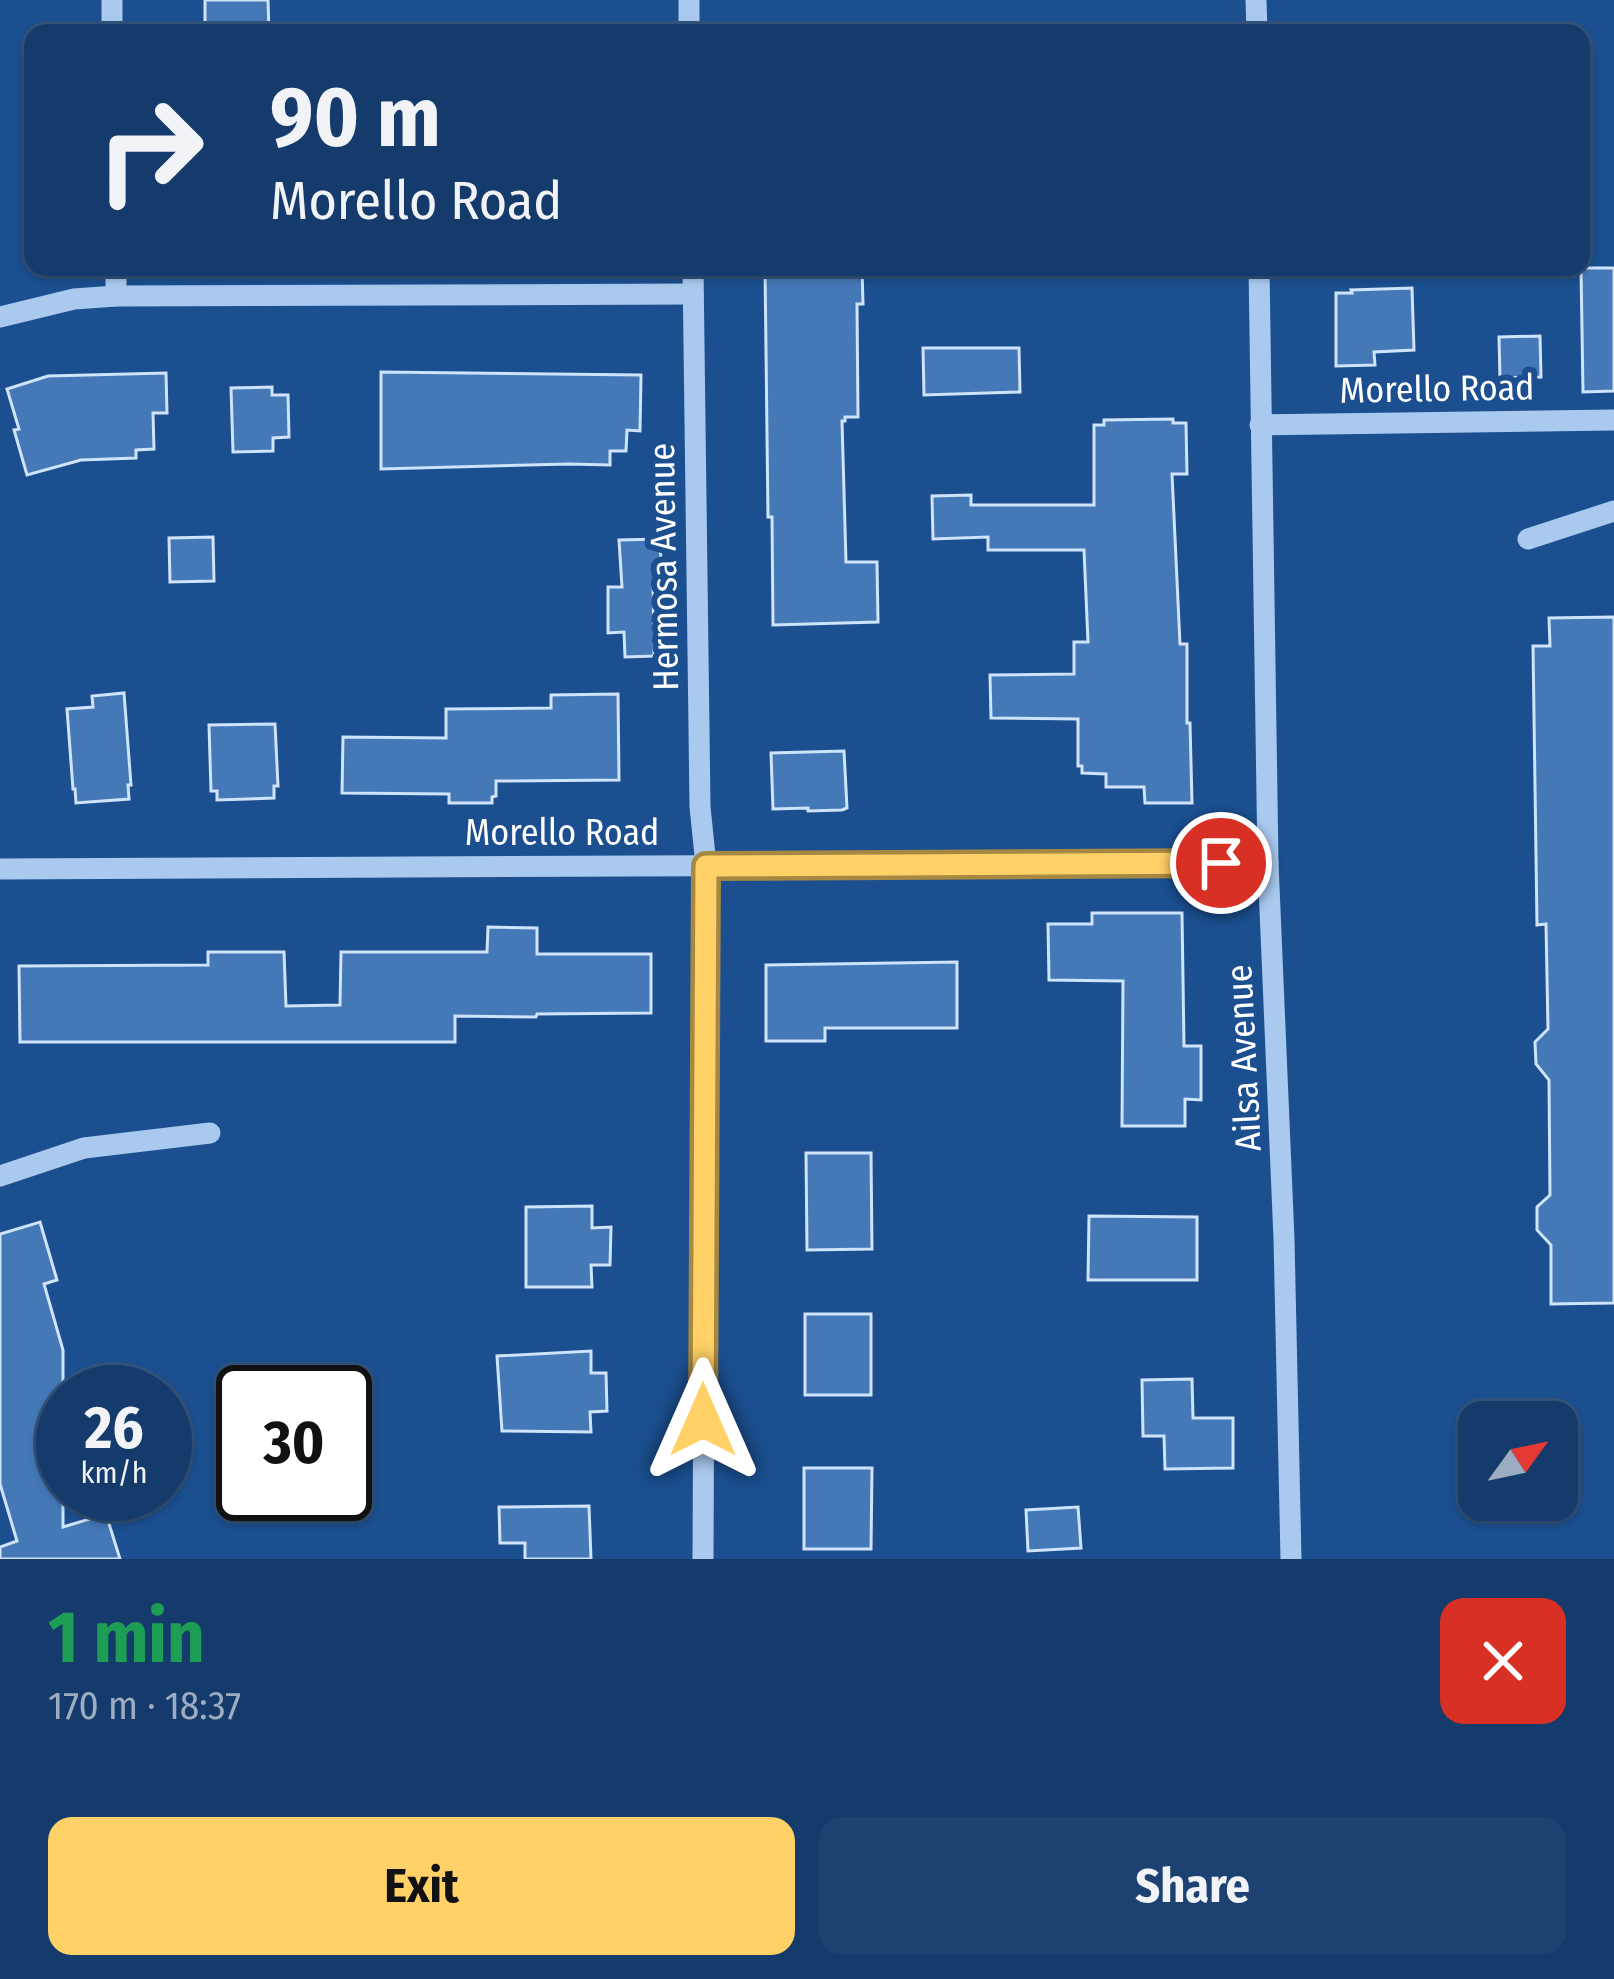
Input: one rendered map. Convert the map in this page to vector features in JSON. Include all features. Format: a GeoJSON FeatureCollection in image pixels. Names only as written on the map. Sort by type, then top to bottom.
{"type":"FeatureCollection","features":[{"type":"Feature","properties":{"kind":"street"},"geometry":{"type":"LineString","coordinates":[[116,276],[116,296]]}},
{"type":"Feature","properties":{"kind":"street","name":"Hermosa Avenue"},"geometry":{"type":"LineString","coordinates":[[693,276],[700,807],[706,866],[703,1559]]}},
{"type":"Feature","properties":{"kind":"street","name":"Ailsa Avenue"},"geometry":{"type":"LineString","coordinates":[[1258,276],[1268,863],[1285,1239],[1291,1559]]}},
{"type":"Feature","properties":{"kind":"street"},"geometry":{"type":"LineString","coordinates":[[0,317],[74,298],[116,296],[693,294]]}},
{"type":"Feature","properties":{"kind":"street","name":"Morello Road"},"geometry":{"type":"LineString","coordinates":[[1260,425],[1614,420]]}},
{"type":"Feature","properties":{"kind":"street"},"geometry":{"type":"LineString","coordinates":[[1528,539],[1614,511]]}},
{"type":"Feature","properties":{"kind":"street","name":"Morello Road"},"geometry":{"type":"LineString","coordinates":[[0,869],[1268,863]]}},
{"type":"Feature","properties":{"kind":"street"},"geometry":{"type":"LineString","coordinates":[[0,1176],[84,1148],[210,1132]]}},
{"type":"Feature","properties":{"kind":"building"},"geometry":{"type":"Polygon","coordinates":[[[205,0],[268,0],[269,24],[205,24],[205,0]]]}},
{"type":"Feature","properties":{"kind":"building"},"geometry":{"type":"Polygon","coordinates":[[[1590,268],[1614,268],[1614,391],[1583,392],[1581,276],[1590,276],[1590,268]]]}},
{"type":"Feature","properties":{"kind":"building"},"geometry":{"type":"Polygon","coordinates":[[[765,276],[862,276],[863,304],[857,304],[858,417],[842,421],[846,562],[877,562],[878,622],[773,625],[772,517],[768,517],[765,276]]]}},
{"type":"Feature","properties":{"kind":"building"},"geometry":{"type":"Polygon","coordinates":[[[1412,288],[1414,350],[1374,352],[1375,365],[1336,366],[1336,293],[1412,288]]]}},
{"type":"Feature","properties":{"kind":"building"},"geometry":{"type":"Polygon","coordinates":[[[1540,336],[1541,377],[1500,378],[1499,337],[1540,336]]]}},
{"type":"Feature","properties":{"kind":"building"},"geometry":{"type":"Polygon","coordinates":[[[923,348],[1019,348],[1020,392],[924,395],[923,348]]]}},
{"type":"Feature","properties":{"kind":"building"},"geometry":{"type":"Polygon","coordinates":[[[381,372],[641,375],[640,431],[627,430],[626,451],[610,451],[610,465],[381,469],[381,372]]]}},
{"type":"Feature","properties":{"kind":"building"},"geometry":{"type":"Polygon","coordinates":[[[166,373],[167,413],[153,413],[154,449],[136,450],[136,458],[81,460],[27,475],[7,389],[48,376],[166,373]]]}},
{"type":"Feature","properties":{"kind":"building"},"geometry":{"type":"Polygon","coordinates":[[[272,387],[272,395],[288,395],[289,437],[273,438],[273,451],[233,452],[231,388],[272,387]]]}},
{"type":"Feature","properties":{"kind":"building"},"geometry":{"type":"Polygon","coordinates":[[[1173,419],[1173,423],[1186,423],[1187,474],[1172,474],[1180,644],[1187,644],[1192,803],[1145,803],[1144,787],[1106,787],[1106,774],[1082,773],[1078,719],[991,718],[990,675],[1074,674],[1074,642],[1088,642],[1084,550],[988,550],[988,537],[933,539],[932,496],[971,495],[971,505],[1094,505],[1094,425],[1104,425],[1104,420],[1173,419]]]}},
{"type":"Feature","properties":{"kind":"building"},"geometry":{"type":"Polygon","coordinates":[[[213,537],[214,581],[170,582],[169,538],[213,537]]]}},
{"type":"Feature","properties":{"kind":"building"},"geometry":{"type":"Polygon","coordinates":[[[660,539],[662,584],[653,584],[654,656],[625,657],[624,632],[608,633],[608,587],[622,587],[619,540],[660,539]]]}},
{"type":"Feature","properties":{"kind":"building"},"geometry":{"type":"Polygon","coordinates":[[[1614,617],[1614,1303],[1551,1304],[1551,1245],[1537,1230],[1537,1207],[1550,1195],[1549,1080],[1536,1064],[1535,1042],[1548,1029],[1546,924],[1537,925],[1533,646],[1550,646],[1549,618],[1614,617]]]}},
{"type":"Feature","properties":{"kind":"building"},"geometry":{"type":"Polygon","coordinates":[[[124,693],[129,799],[76,803],[67,709],[93,707],[92,696],[124,693]]]}},
{"type":"Feature","properties":{"kind":"building"},"geometry":{"type":"Polygon","coordinates":[[[618,694],[619,780],[496,781],[492,803],[449,803],[449,794],[342,793],[343,737],[446,738],[446,709],[551,708],[551,695],[618,694]]]}},
{"type":"Feature","properties":{"kind":"building"},"geometry":{"type":"Polygon","coordinates":[[[275,724],[278,786],[274,786],[274,798],[217,800],[217,791],[211,791],[209,725],[275,724]]]}},
{"type":"Feature","properties":{"kind":"building"},"geometry":{"type":"Polygon","coordinates":[[[844,751],[847,808],[773,809],[771,753],[844,751]]]}},
{"type":"Feature","properties":{"kind":"building"},"geometry":{"type":"Polygon","coordinates":[[[1092,913],[1182,913],[1184,1046],[1201,1046],[1201,1100],[1185,1099],[1185,1126],[1122,1126],[1123,981],[1049,980],[1048,924],[1092,924],[1092,913]]]}},
{"type":"Feature","properties":{"kind":"building"},"geometry":{"type":"Polygon","coordinates":[[[488,927],[537,928],[537,954],[651,954],[651,1013],[455,1016],[455,1042],[20,1042],[19,966],[208,965],[208,952],[284,952],[286,1006],[340,1005],[341,952],[487,952],[488,927]]]}},
{"type":"Feature","properties":{"kind":"building"},"geometry":{"type":"Polygon","coordinates":[[[957,962],[957,1028],[825,1028],[825,1041],[766,1041],[766,965],[957,962]]]}},
{"type":"Feature","properties":{"kind":"building"},"geometry":{"type":"Polygon","coordinates":[[[806,1153],[871,1153],[872,1249],[807,1250],[806,1153]]]}},
{"type":"Feature","properties":{"kind":"building"},"geometry":{"type":"Polygon","coordinates":[[[592,1206],[592,1228],[611,1227],[610,1265],[591,1265],[592,1287],[526,1287],[526,1207],[592,1206]]]}},
{"type":"Feature","properties":{"kind":"building"},"geometry":{"type":"Polygon","coordinates":[[[1089,1216],[1197,1217],[1197,1280],[1088,1280],[1089,1216]]]}},
{"type":"Feature","properties":{"kind":"building"},"geometry":{"type":"Polygon","coordinates":[[[40,1222],[57,1280],[44,1284],[63,1365],[36,1365],[36,1521],[63,1521],[63,1527],[108,1521],[120,1559],[0,1559],[0,1547],[17,1541],[0,1484],[0,1234],[40,1222]]]}},
{"type":"Feature","properties":{"kind":"building"},"geometry":{"type":"Polygon","coordinates":[[[805,1314],[871,1314],[871,1395],[805,1395],[805,1314]]]}},
{"type":"Feature","properties":{"kind":"building"},"geometry":{"type":"Polygon","coordinates":[[[591,1351],[591,1373],[606,1373],[607,1411],[590,1412],[591,1432],[502,1431],[497,1356],[591,1351]]]}},
{"type":"Feature","properties":{"kind":"building"},"geometry":{"type":"Polygon","coordinates":[[[1192,1379],[1193,1418],[1233,1418],[1233,1468],[1165,1469],[1164,1436],[1143,1436],[1142,1380],[1192,1379]]]}},
{"type":"Feature","properties":{"kind":"building"},"geometry":{"type":"Polygon","coordinates":[[[804,1468],[872,1468],[871,1549],[804,1549],[804,1468]]]}},
{"type":"Feature","properties":{"kind":"building"},"geometry":{"type":"Polygon","coordinates":[[[589,1506],[591,1559],[525,1559],[525,1543],[500,1543],[499,1507],[589,1506]]]}},
{"type":"Feature","properties":{"kind":"building"},"geometry":{"type":"Polygon","coordinates":[[[1078,1507],[1081,1548],[1028,1551],[1026,1510],[1078,1507]]]}},
{"type":"Feature","properties":{"kind":"route"},"geometry":{"type":"LineString","coordinates":[[703,1420],[706,866],[1221,863]]}}]}
